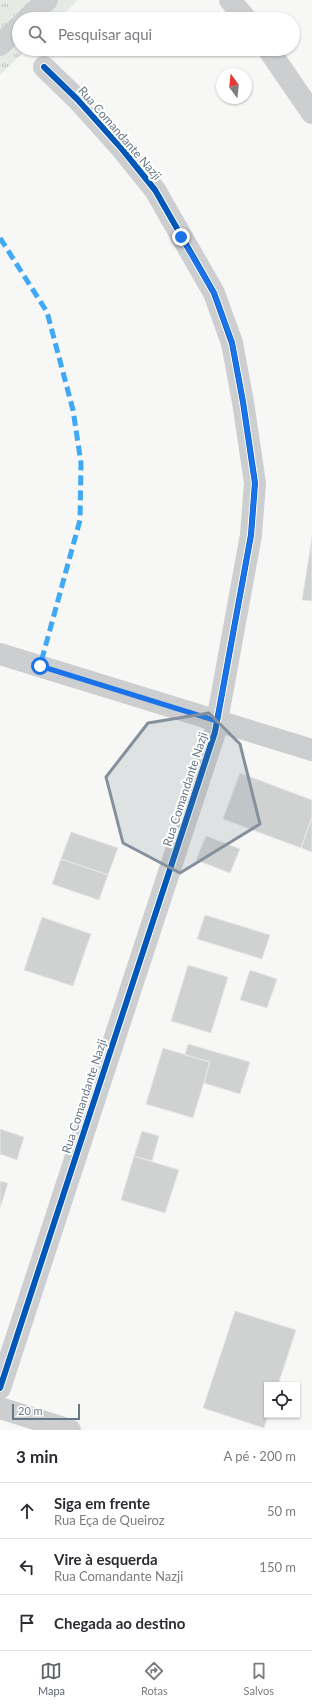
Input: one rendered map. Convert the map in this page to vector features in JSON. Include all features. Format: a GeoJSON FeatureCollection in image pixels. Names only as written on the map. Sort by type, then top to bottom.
{"type":"FeatureCollection","features":[{"type":"Feature","properties":{"kind":"street"},"geometry":{"type":"LineString","coordinates":[[34,12],[47,0]]}},
{"type":"Feature","properties":{"kind":"street"},"geometry":{"type":"LineString","coordinates":[[230,0],[240,12]]}},
{"type":"Feature","properties":{"kind":"street"},"geometry":{"type":"LineString","coordinates":[[0,45],[12,34]]}},
{"type":"Feature","properties":{"kind":"street"},"geometry":{"type":"LineString","coordinates":[[273,56],[312,113]]}},
{"type":"Feature","properties":{"kind":"street","name":"Rua Comandante Nazji"},"geometry":{"type":"LineString","coordinates":[[0,1388],[215,732],[251,535],[255,483],[232,342],[214,293],[155,190],[117,143],[77,99],[44,68]]}},
{"type":"Feature","properties":{"kind":"street"},"geometry":{"type":"LineString","coordinates":[[0,654],[312,750]]}},
{"type":"Feature","properties":{"kind":"street"},"geometry":{"type":"LineString","coordinates":[[0,1408],[70,1430]]}},
{"type":"Feature","properties":{"kind":"highlighted area"},"geometry":{"type":"Polygon","coordinates":[[[209,713],[240,744],[260,824],[180,873],[123,843],[106,777],[148,723],[209,713]]]}},
{"type":"Feature","properties":{"kind":"green space"},"geometry":{"type":"Polygon","coordinates":[[[0,0],[78,0],[65,12],[12,12],[12,56],[20,56],[0,75],[0,0]]]}},
{"type":"Feature","properties":{"kind":"building"},"geometry":{"type":"Polygon","coordinates":[[[312,537],[312,601],[302,600],[312,537]]]}},
{"type":"Feature","properties":{"kind":"building"},"geometry":{"type":"Polygon","coordinates":[[[240,773],[312,800],[312,817],[301,848],[223,819],[240,773]]]}},
{"type":"Feature","properties":{"kind":"building"},"geometry":{"type":"Polygon","coordinates":[[[312,817],[312,852],[301,848],[312,817]]]}},
{"type":"Feature","properties":{"kind":"building"},"geometry":{"type":"Polygon","coordinates":[[[71,832],[118,848],[108,875],[61,859],[71,832]]]}},
{"type":"Feature","properties":{"kind":"building"},"geometry":{"type":"Polygon","coordinates":[[[206,836],[240,849],[230,873],[196,860],[206,836]]]}},
{"type":"Feature","properties":{"kind":"building"},"geometry":{"type":"Polygon","coordinates":[[[61,859],[108,875],[99,900],[52,884],[61,859]]]}},
{"type":"Feature","properties":{"kind":"building"},"geometry":{"type":"Polygon","coordinates":[[[205,915],[270,935],[262,959],[197,939],[205,915]]]}},
{"type":"Feature","properties":{"kind":"building"},"geometry":{"type":"Polygon","coordinates":[[[42,917],[91,934],[73,986],[24,970],[42,917]]]}},
{"type":"Feature","properties":{"kind":"building"},"geometry":{"type":"Polygon","coordinates":[[[188,965],[228,977],[211,1033],[171,1021],[188,965]]]}},
{"type":"Feature","properties":{"kind":"building"},"geometry":{"type":"Polygon","coordinates":[[[250,970],[277,979],[267,1008],[240,1000],[250,970]]]}},
{"type":"Feature","properties":{"kind":"building"},"geometry":{"type":"Polygon","coordinates":[[[188,1044],[250,1062],[240,1094],[204,1083],[210,1062],[185,1055],[188,1044]]]}},
{"type":"Feature","properties":{"kind":"building"},"geometry":{"type":"Polygon","coordinates":[[[163,1048],[210,1062],[193,1118],[146,1104],[163,1048]]]}},
{"type":"Feature","properties":{"kind":"building"},"geometry":{"type":"Polygon","coordinates":[[[0,1129],[24,1137],[17,1160],[0,1154],[0,1129]]]}},
{"type":"Feature","properties":{"kind":"building"},"geometry":{"type":"Polygon","coordinates":[[[142,1131],[159,1136],[152,1161],[134,1156],[142,1131]]]}},
{"type":"Feature","properties":{"kind":"building"},"geometry":{"type":"Polygon","coordinates":[[[134,1156],[179,1170],[165,1213],[121,1200],[134,1156]]]}},
{"type":"Feature","properties":{"kind":"building"},"geometry":{"type":"Polygon","coordinates":[[[0,1181],[8,1183],[0,1208],[0,1181]]]}},
{"type":"Feature","properties":{"kind":"building"},"geometry":{"type":"Polygon","coordinates":[[[235,1311],[296,1330],[279,1382],[264,1382],[264,1418],[267,1418],[264,1428],[203,1408],[235,1311]]]}},
{"type":"Feature","properties":{"kind":"marked path"},"geometry":{"type":"LineString","coordinates":[[0,238],[47,312],[73,410],[81,463],[80,520],[40,666]]}},
{"type":"Feature","properties":{"kind":"cycle path"},"geometry":{"type":"LineString","coordinates":[[0,1388],[215,732],[251,535],[255,483],[243,402],[232,343],[214,293],[155,190],[122,149],[77,99],[44,67]]}},
{"type":"Feature","properties":{"kind":"route"},"geometry":{"type":"LineString","coordinates":[[40,666],[217,721],[251,535],[255,483],[232,342],[214,293],[181,237]]}}]}
